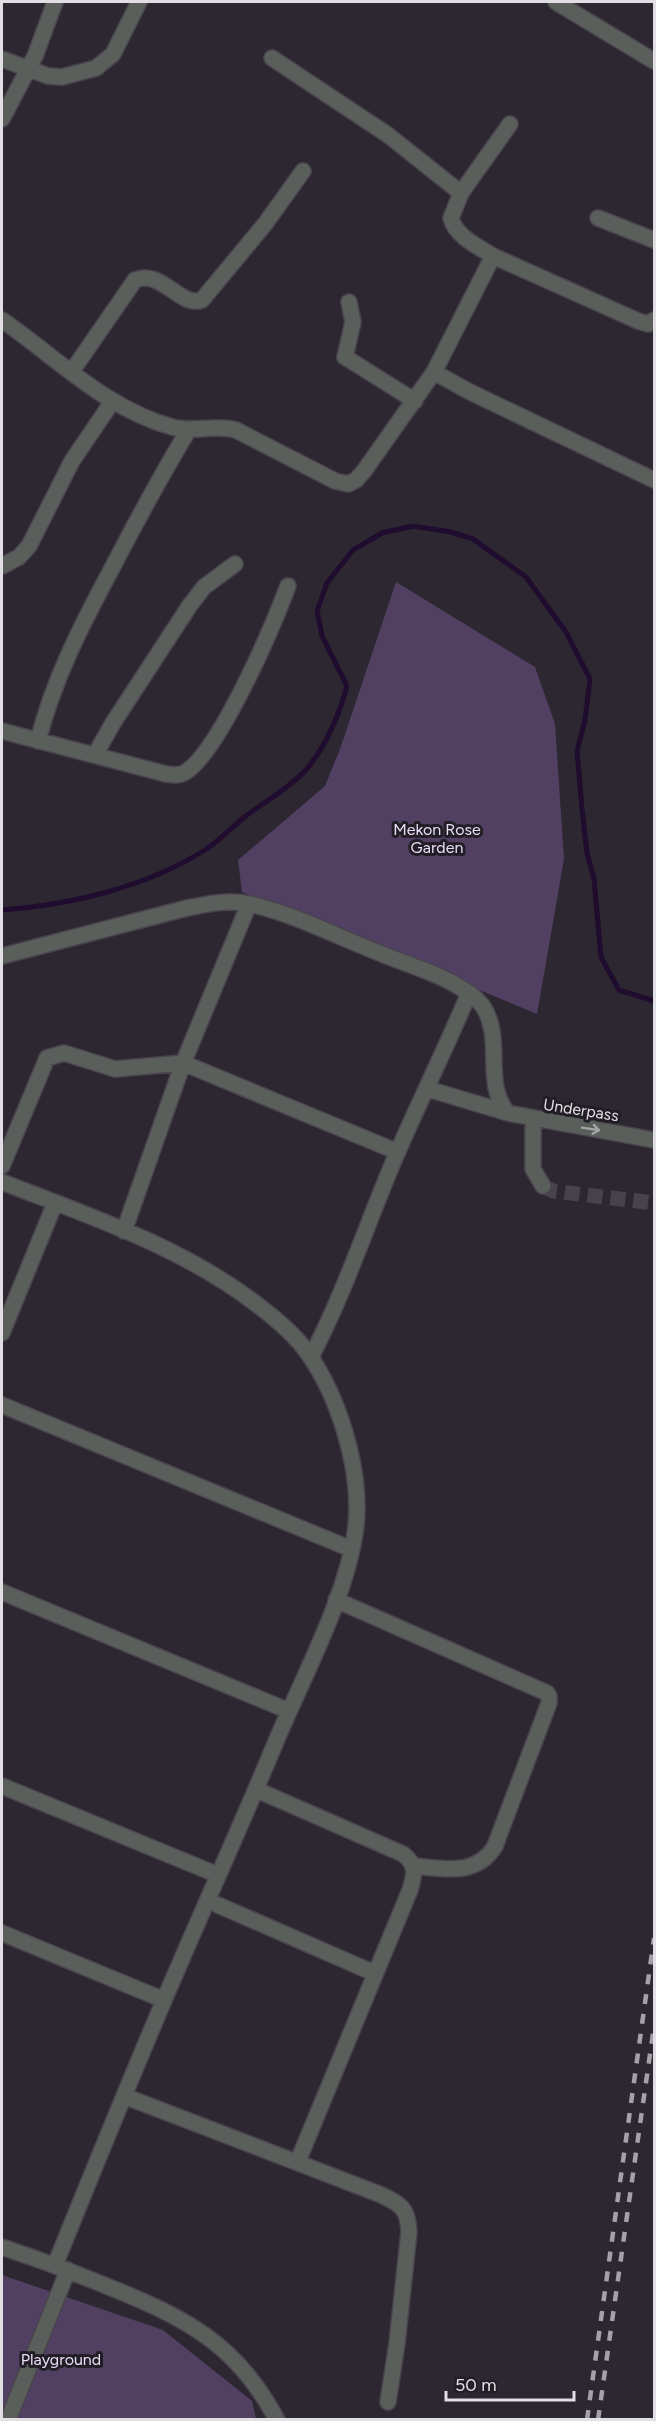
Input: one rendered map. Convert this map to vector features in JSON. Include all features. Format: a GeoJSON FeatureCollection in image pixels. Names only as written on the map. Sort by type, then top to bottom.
{"type":"FeatureCollection","features":[{"type":"Feature","properties":{"kind":"street"},"geometry":{"type":"LineString","coordinates":[[2,119],[45,34],[55,2]]}},
{"type":"Feature","properties":{"kind":"street"},"geometry":{"type":"LineString","coordinates":[[2,59],[27,70],[62,77],[96,68],[113,54],[139,2]]}},
{"type":"Feature","properties":{"kind":"street"},"geometry":{"type":"LineString","coordinates":[[556,2],[654,61]]}},
{"type":"Feature","properties":{"kind":"street"},"geometry":{"type":"LineString","coordinates":[[272,58],[388,135],[461,193]]}},
{"type":"Feature","properties":{"kind":"street"},"geometry":{"type":"LineString","coordinates":[[510,124],[461,193],[454,207],[451,221],[462,235],[493,256],[653,327]]}},
{"type":"Feature","properties":{"kind":"street"},"geometry":{"type":"LineString","coordinates":[[72,371],[135,280],[142,277],[152,278],[191,301],[202,300],[265,224],[303,171]]}},
{"type":"Feature","properties":{"kind":"street"},"geometry":{"type":"LineString","coordinates":[[598,218],[654,240]]}},
{"type":"Feature","properties":{"kind":"street"},"geometry":{"type":"LineString","coordinates":[[2,320],[112,402],[157,423],[188,431],[220,427],[236,430],[335,481],[348,484],[356,480],[364,471],[434,372],[493,256]]}},
{"type":"Feature","properties":{"kind":"street"},"geometry":{"type":"LineString","coordinates":[[349,302],[353,322],[345,357],[415,401]]}},
{"type":"Feature","properties":{"kind":"street"},"geometry":{"type":"LineString","coordinates":[[434,372],[470,392],[654,480]]}},
{"type":"Feature","properties":{"kind":"street"},"geometry":{"type":"LineString","coordinates":[[2,566],[20,557],[29,546],[72,461],[112,402]]}},
{"type":"Feature","properties":{"kind":"street"},"geometry":{"type":"LineString","coordinates":[[38,741],[49,700],[91,609],[188,431]]}},
{"type":"Feature","properties":{"kind":"street"},"geometry":{"type":"LineString","coordinates":[[95,755],[190,605],[204,587],[235,564]]}},
{"type":"Feature","properties":{"kind":"street"},"geometry":{"type":"LineString","coordinates":[[2,731],[175,776],[189,769],[226,720],[274,622],[288,585]]}},
{"type":"Feature","properties":{"kind":"street"},"geometry":{"type":"LineString","coordinates":[[2,956],[187,908],[217,903],[249,904],[286,915],[450,982],[469,993],[482,1006],[487,1015],[494,1051],[496,1092],[499,1102],[508,1113]]}},
{"type":"Feature","properties":{"kind":"street"},"geometry":{"type":"LineString","coordinates":[[124,1231],[183,1063],[249,904]]}},
{"type":"Feature","properties":{"kind":"street"},"geometry":{"type":"LineString","coordinates":[[311,1357],[335,1311],[398,1152],[469,993]]}},
{"type":"Feature","properties":{"kind":"street"},"geometry":{"type":"LineString","coordinates":[[2,1166],[47,1058],[64,1053],[115,1069],[183,1063],[398,1152]]}},
{"type":"Feature","properties":{"kind":"street"},"geometry":{"type":"LineString","coordinates":[[428,1089],[533,1119]]}},
{"type":"Feature","properties":{"kind":"street","name":"Underpass"},"geometry":{"type":"LineString","coordinates":[[543,1186],[533,1169],[533,1119],[654,1140]]}},
{"type":"Feature","properties":{"kind":"street"},"geometry":{"type":"LineString","coordinates":[[2,1182],[124,1231],[211,1272],[275,1318],[298,1340],[311,1357],[330,1396],[345,1436],[357,1500],[356,1526],[336,1600],[124,2096],[8,2420]]}},
{"type":"Feature","properties":{"kind":"street"},"geometry":{"type":"LineString","coordinates":[[2,1333],[55,1203]]}},
{"type":"Feature","properties":{"kind":"street"},"geometry":{"type":"LineString","coordinates":[[2,1405],[351,1549]]}},
{"type":"Feature","properties":{"kind":"street"},"geometry":{"type":"LineString","coordinates":[[2,1592],[289,1711]]}},
{"type":"Feature","properties":{"kind":"street"},"geometry":{"type":"LineString","coordinates":[[256,1790],[403,1854],[415,1866],[469,1868],[489,1856],[508,1813],[549,1703],[547,1693],[336,1600]]}},
{"type":"Feature","properties":{"kind":"street"},"geometry":{"type":"LineString","coordinates":[[2,1786],[218,1875]]}},
{"type":"Feature","properties":{"kind":"street"},"geometry":{"type":"LineString","coordinates":[[298,2162],[410,1890],[415,1866]]}},
{"type":"Feature","properties":{"kind":"street"},"geometry":{"type":"LineString","coordinates":[[218,1905],[374,1973]]}},
{"type":"Feature","properties":{"kind":"street"},"geometry":{"type":"LineString","coordinates":[[2,1933],[164,2000]]}},
{"type":"Feature","properties":{"kind":"street"},"geometry":{"type":"LineString","coordinates":[[124,2096],[396,2202],[408,2217],[409,2232],[388,2402]]}},
{"type":"Feature","properties":{"kind":"street"},"geometry":{"type":"LineString","coordinates":[[2,2247],[150,2303],[185,2320],[212,2339],[246,2372],[267,2401],[277,2420]]}},
{"type":"Feature","properties":{"kind":"green space","name":"Mekon Rose Garden"},"geometry":{"type":"Polygon","coordinates":[[[396,582],[535,667],[555,724],[564,859],[537,1014],[242,892],[238,860],[325,786],[340,749],[396,582]]]}},
{"type":"Feature","properties":{"kind":"green space","name":"Playground"},"geometry":{"type":"Polygon","coordinates":[[[2,2275],[163,2330],[252,2401],[256,2419],[2,2420],[2,2275]]]}},
{"type":"Feature","properties":{"kind":"waterway"},"geometry":{"type":"LineString","coordinates":[[2,910],[81,899],[158,874],[205,850],[247,815],[299,777],[325,742],[347,686],[322,636],[317,611],[327,583],[353,550],[382,533],[413,526],[451,532],[473,539],[526,577],[566,632],[590,679],[585,720],[577,751],[587,853],[594,879],[601,957],[619,990],[654,1001]]}},
{"type":"Feature","properties":{"kind":"tunnel"},"geometry":{"type":"LineString","coordinates":[[543,1186],[553,1191],[654,1203]]}},
{"type":"Feature","properties":{"kind":"railway"},"geometry":{"type":"LineString","coordinates":[[587,2420],[654,1938]]}},
{"type":"Feature","properties":{"kind":"railway"},"geometry":{"type":"LineString","coordinates":[[598,2420],[654,2026]]}}]}
